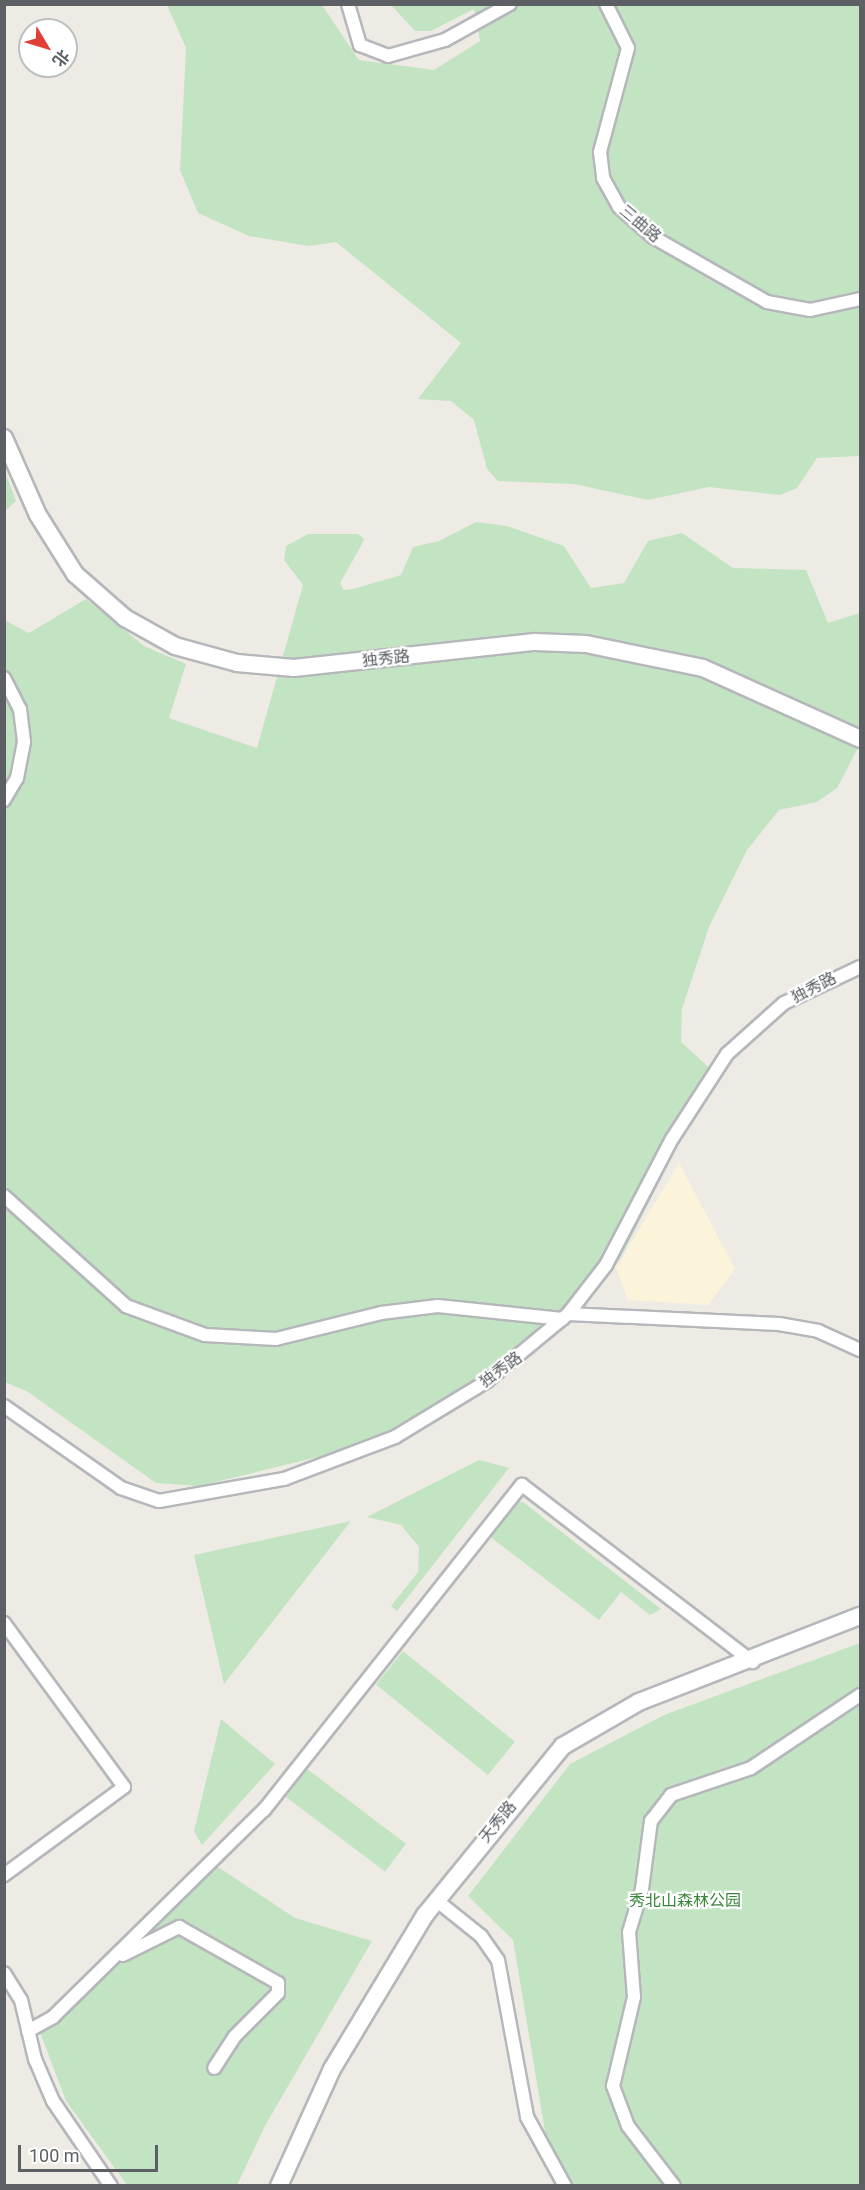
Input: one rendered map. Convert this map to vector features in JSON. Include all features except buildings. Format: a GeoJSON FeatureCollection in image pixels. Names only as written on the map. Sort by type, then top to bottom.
{"type":"FeatureCollection","features":[{"type":"Feature","properties":{"kind":"main road","name":"独秀路"},"geometry":{"type":"LineString","coordinates":[[4,438],[38,515],[75,574],[125,618],[175,646],[237,663],[294,668],[535,642],[586,644],[703,668],[861,739]]}},
{"type":"Feature","properties":{"kind":"main road","name":"天秀路"},"geometry":{"type":"LineString","coordinates":[[279,2186],[332,2069],[436,1900],[563,1746],[639,1702],[753,1662],[861,1616]]}},
{"type":"Feature","properties":{"kind":"street"},"geometry":{"type":"LineString","coordinates":[[348,4],[360,45],[388,56],[445,40],[510,4]]}},
{"type":"Feature","properties":{"kind":"street","name":"三曲路"},"geometry":{"type":"LineString","coordinates":[[606,4],[628,48],[600,153],[603,178],[619,207],[653,237],[766,302],[810,310],[861,299]]}},
{"type":"Feature","properties":{"kind":"street"},"geometry":{"type":"LineString","coordinates":[[4,678],[17,701],[24,734],[21,766],[4,800]]}},
{"type":"Feature","properties":{"kind":"street","name":"独秀路"},"geometry":{"type":"LineString","coordinates":[[4,1406],[134,1495],[185,1500],[284,1479],[365,1451],[487,1381],[565,1317],[606,1264],[681,1122],[727,1054],[784,1003],[861,967]]}},
{"type":"Feature","properties":{"kind":"street"},"geometry":{"type":"LineString","coordinates":[[4,1196],[126,1306],[204,1335],[276,1340],[381,1313],[438,1306],[565,1317],[779,1324],[818,1332],[861,1350]]}},
{"type":"Feature","properties":{"kind":"street"},"geometry":{"type":"LineString","coordinates":[[27,2031],[53,2018],[264,1810],[522,1485],[753,1662]]}},
{"type":"Feature","properties":{"kind":"street"},"geometry":{"type":"LineString","coordinates":[[4,1623],[124,1787],[4,1875]]}},
{"type":"Feature","properties":{"kind":"street"},"geometry":{"type":"LineString","coordinates":[[674,2186],[618,2109],[613,2086],[634,1997],[629,1932],[642,1889],[651,1821],[671,1795],[752,1768],[861,1695]]}},
{"type":"Feature","properties":{"kind":"street"},"geometry":{"type":"LineString","coordinates":[[436,1900],[481,1936],[498,1960],[527,2117],[565,2186]]}},
{"type":"Feature","properties":{"kind":"street"},"geometry":{"type":"LineString","coordinates":[[105,1967],[175,1927],[275,1979],[278,1993],[235,2036],[214,2068]]}},
{"type":"Feature","properties":{"kind":"street"},"geometry":{"type":"LineString","coordinates":[[4,1973],[18,1994],[27,2031],[53,2101],[111,2186]]}},
{"type":"Feature","properties":{"kind":"shaded area"},"geometry":{"type":"Polygon","coordinates":[[[679,1163],[735,1269],[708,1305],[628,1300],[616,1268],[679,1163]]]}},
{"type":"Feature","properties":{"kind":"green space"},"geometry":{"type":"Polygon","coordinates":[[[167,5],[322,5],[359,60],[434,70],[480,41],[474,9],[431,31],[415,31],[391,5],[860,5],[860,456],[817,458],[797,488],[780,495],[709,487],[648,500],[574,484],[498,481],[487,469],[474,420],[451,401],[418,399],[461,343],[336,242],[308,246],[249,236],[198,213],[180,170],[186,48],[167,5]]]}},
{"type":"Feature","properties":{"kind":"green space"},"geometry":{"type":"Polygon","coordinates":[[[5,472],[16,501],[4,511],[5,472]]]}},
{"type":"Feature","properties":{"kind":"green space"},"geometry":{"type":"Polygon","coordinates":[[[476,522],[507,526],[564,546],[591,588],[624,583],[648,541],[682,533],[733,568],[806,570],[828,623],[860,613],[860,744],[837,788],[817,802],[779,810],[747,850],[709,927],[682,1009],[681,1042],[715,1073],[620,1259],[559,1325],[405,1424],[347,1450],[199,1486],[156,1483],[28,1392],[5,1382],[4,620],[29,633],[86,599],[144,646],[186,664],[169,718],[257,748],[303,585],[284,560],[286,546],[308,534],[358,534],[364,539],[340,583],[344,590],[353,589],[401,575],[413,547],[439,541],[476,522]]]}},
{"type":"Feature","properties":{"kind":"green space"},"geometry":{"type":"Polygon","coordinates":[[[479,1460],[509,1468],[397,1611],[391,1606],[418,1572],[419,1547],[401,1525],[367,1517],[479,1460]]]}},
{"type":"Feature","properties":{"kind":"green space"},"geometry":{"type":"Polygon","coordinates":[[[515,1502],[523,1502],[661,1609],[650,1615],[621,1592],[599,1620],[489,1536],[515,1502]]]}},
{"type":"Feature","properties":{"kind":"green space"},"geometry":{"type":"Polygon","coordinates":[[[351,1521],[224,1684],[194,1555],[351,1521]]]}},
{"type":"Feature","properties":{"kind":"green space","name":"秀北山森林公园"},"geometry":{"type":"Polygon","coordinates":[[[860,1643],[860,2185],[554,2185],[513,1940],[468,1896],[570,1764],[664,1715],[860,1643]]]}},
{"type":"Feature","properties":{"kind":"green space"},"geometry":{"type":"Polygon","coordinates":[[[403,1651],[515,1742],[488,1775],[376,1684],[403,1651]]]}},
{"type":"Feature","properties":{"kind":"green space"},"geometry":{"type":"Polygon","coordinates":[[[221,1719],[275,1764],[202,1845],[194,1831],[221,1719]]]}},
{"type":"Feature","properties":{"kind":"green space"},"geometry":{"type":"Polygon","coordinates":[[[307,1769],[406,1844],[385,1872],[286,1797],[307,1769]]]}},
{"type":"Feature","properties":{"kind":"green space"},"geometry":{"type":"Polygon","coordinates":[[[212,1863],[295,1918],[372,1941],[265,2126],[237,2185],[127,2185],[66,2101],[38,2027],[212,1863]]]}}]}
